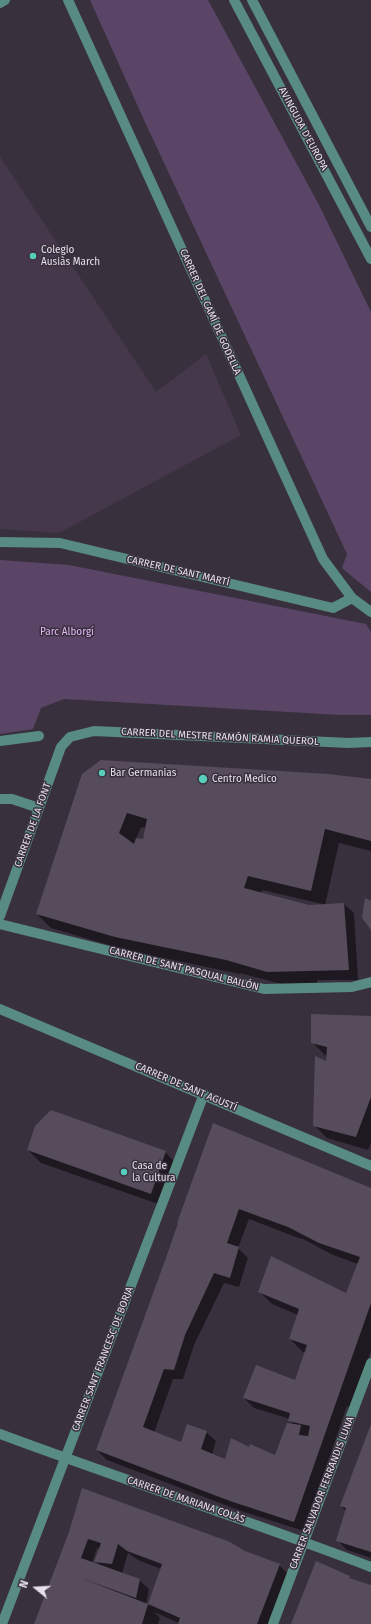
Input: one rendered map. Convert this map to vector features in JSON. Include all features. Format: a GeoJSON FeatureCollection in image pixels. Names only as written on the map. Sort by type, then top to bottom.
{"type":"FeatureCollection","features":[{"type":"Feature","properties":{"kind":"street"},"geometry":{"type":"LineString","coordinates":[[0,3],[5,0]]}},
{"type":"Feature","properties":{"kind":"street","name":"CARRER DEL CAMÍ DE GODELLA"},"geometry":{"type":"LineString","coordinates":[[68,0],[323,560],[352,598],[371,612]]}},
{"type":"Feature","properties":{"kind":"street","name":"AVINGUDA D'EUROPA"},"geometry":{"type":"LineString","coordinates":[[234,0],[371,259]]}},
{"type":"Feature","properties":{"kind":"street","name":"AVINGUDA D'EUROPA"},"geometry":{"type":"LineString","coordinates":[[252,0],[371,227]]}},
{"type":"Feature","properties":{"kind":"street","name":"CARRER DE SANT MARTÍ"},"geometry":{"type":"LineString","coordinates":[[0,542],[60,543],[333,608],[352,598]]}},
{"type":"Feature","properties":{"kind":"street","name":"CARRER DEL MESTRE RAMÓN RAMIA QUEROL"},"geometry":{"type":"LineString","coordinates":[[70,737],[94,731],[349,744],[371,742]]}},
{"type":"Feature","properties":{"kind":"street"},"geometry":{"type":"LineString","coordinates":[[0,742],[39,736]]}},
{"type":"Feature","properties":{"kind":"street","name":"CARRER DE LA FONT"},"geometry":{"type":"LineString","coordinates":[[0,916],[61,747],[70,737]]}},
{"type":"Feature","properties":{"kind":"street"},"geometry":{"type":"LineString","coordinates":[[0,799],[12,799],[39,808]]}},
{"type":"Feature","properties":{"kind":"street","name":"CARRER DE SANT PASQUAL BAILÓN"},"geometry":{"type":"LineString","coordinates":[[0,924],[264,989],[352,987],[371,982]]}},
{"type":"Feature","properties":{"kind":"street","name":"CARRER DE SANT AGUSTÍ"},"geometry":{"type":"LineString","coordinates":[[0,1010],[204,1094],[371,1166]]}},
{"type":"Feature","properties":{"kind":"street","name":"CARRER SANT FRANCESC DE BORJA"},"geometry":{"type":"LineString","coordinates":[[2,1624],[204,1094]]}},
{"type":"Feature","properties":{"kind":"street","name":"CARRER SALVADOR FERRANDIS LUNA"},"geometry":{"type":"LineString","coordinates":[[273,1624],[371,1363]]}},
{"type":"Feature","properties":{"kind":"street","name":"CARRER DE MARIANA COLÀS"},"geometry":{"type":"LineString","coordinates":[[0,1434],[303,1541],[371,1567]]}},
{"type":"Feature","properties":{"kind":"shaded area","name":"Colegio Ausiàs March"},"geometry":{"type":"Polygon","coordinates":[[[0,157],[156,392],[206,354],[241,435],[59,533],[0,529],[0,157]]]}},
{"type":"Feature","properties":{"kind":"green space"},"geometry":{"type":"Polygon","coordinates":[[[90,0],[208,0],[319,205],[371,312],[371,592],[342,568],[347,554],[144,120],[90,0]]]}},
{"type":"Feature","properties":{"kind":"green space","name":"Parc Alborgí"},"geometry":{"type":"Polygon","coordinates":[[[0,560],[69,565],[366,624],[371,632],[371,715],[341,715],[64,699],[41,708],[33,729],[0,734],[0,560]]]}},
{"type":"Feature","properties":{"kind":"building"},"geometry":{"type":"Polygon","coordinates":[[[101,760],[328,774],[371,779],[371,841],[325,829],[311,891],[248,876],[244,888],[309,905],[344,903],[349,970],[267,972],[226,960],[115,937],[36,914],[82,774],[101,760]],[[127,813],[119,833],[134,844],[136,838],[143,839],[147,819],[127,813]]]}},
{"type":"Feature","properties":{"kind":"building"},"geometry":{"type":"Polygon","coordinates":[[[365,898],[371,901],[371,930],[362,918],[365,898]]]}},
{"type":"Feature","properties":{"kind":"building"},"geometry":{"type":"Polygon","coordinates":[[[311,1014],[371,1016],[371,1097],[356,1137],[313,1126],[315,1056],[326,1061],[327,1047],[311,1043],[311,1014]]]}},
{"type":"Feature","properties":{"kind":"building","name":"Casa de la Cultura"},"geometry":{"type":"Polygon","coordinates":[[[51,1110],[166,1151],[151,1194],[27,1150],[35,1126],[51,1110]]]}},
{"type":"Feature","properties":{"kind":"building"},"geometry":{"type":"Polygon","coordinates":[[[213,1123],[371,1188],[371,1303],[294,1522],[230,1501],[96,1450],[167,1255],[213,1123]],[[239,1209],[227,1243],[239,1247],[230,1278],[214,1273],[185,1335],[174,1370],[164,1369],[143,1427],[181,1442],[187,1424],[207,1431],[201,1449],[225,1459],[231,1438],[249,1447],[250,1444],[275,1455],[287,1423],[301,1425],[299,1435],[308,1436],[310,1426],[288,1421],[290,1413],[243,1398],[256,1365],[295,1380],[307,1345],[289,1339],[299,1309],[258,1292],[271,1256],[346,1293],[360,1257],[319,1243],[288,1227],[239,1209]]]}},
{"type":"Feature","properties":{"kind":"building"},"geometry":{"type":"Polygon","coordinates":[[[371,1424],[371,1552],[336,1541],[346,1508],[340,1506],[371,1424]]]}},
{"type":"Feature","properties":{"kind":"building"},"geometry":{"type":"Polygon","coordinates":[[[82,1488],[230,1542],[245,1551],[280,1564],[257,1624],[178,1624],[180,1618],[148,1604],[142,1624],[34,1624],[69,1532],[82,1488]],[[88,1539],[81,1558],[140,1579],[136,1598],[81,1578],[148,1604],[162,1564],[127,1551],[118,1544],[112,1564],[94,1562],[101,1543],[88,1539]]]}},
{"type":"Feature","properties":{"kind":"building"},"geometry":{"type":"Polygon","coordinates":[[[316,1561],[350,1576],[349,1578],[371,1585],[371,1624],[291,1624],[316,1561]]]}},
{"type":"Feature","properties":{"kind":"place","name":"Colegio Ausiàs March"},"geometry":{"type":"Point","coordinates":[33,256]}},
{"type":"Feature","properties":{"kind":"place","name":"Bar Germanias"},"geometry":{"type":"Point","coordinates":[102,773]}},
{"type":"Feature","properties":{"kind":"place","name":"Centro Medico"},"geometry":{"type":"Point","coordinates":[203,779]}},
{"type":"Feature","properties":{"kind":"place","name":"Casa de la Cultura"},"geometry":{"type":"Point","coordinates":[124,1172]}}]}
